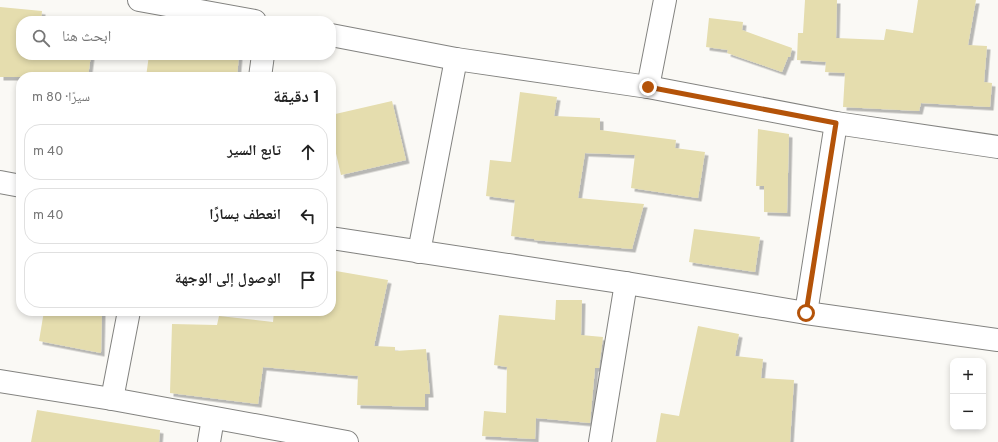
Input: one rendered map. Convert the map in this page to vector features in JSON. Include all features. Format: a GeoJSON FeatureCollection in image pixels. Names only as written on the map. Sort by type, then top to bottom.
{"type":"FeatureCollection","features":[{"type":"Feature","properties":{"kind":"street"},"geometry":{"type":"LineString","coordinates":[[139,0],[192,5],[235,16]]}},
{"type":"Feature","properties":{"kind":"street"},"geometry":{"type":"LineString","coordinates":[[648,87],[664,0]]}},
{"type":"Feature","properties":{"kind":"street"},"geometry":{"type":"LineString","coordinates":[[336,36],[456,59],[648,87],[836,123],[998,147]]}},
{"type":"Feature","properties":{"kind":"street"},"geometry":{"type":"LineString","coordinates":[[419,252],[456,59]]}},
{"type":"Feature","properties":{"kind":"street"},"geometry":{"type":"LineString","coordinates":[[261,72],[262,60]]}},
{"type":"Feature","properties":{"kind":"street"},"geometry":{"type":"LineString","coordinates":[[806,313],[836,123]]}},
{"type":"Feature","properties":{"kind":"street"},"geometry":{"type":"LineString","coordinates":[[0,182],[16,185]]}},
{"type":"Feature","properties":{"kind":"street"},"geometry":{"type":"LineString","coordinates":[[336,239],[806,313],[998,340]]}},
{"type":"Feature","properties":{"kind":"street"},"geometry":{"type":"LineString","coordinates":[[600,442],[626,284]]}},
{"type":"Feature","properties":{"kind":"street"},"geometry":{"type":"LineString","coordinates":[[112,399],[128,316]]}},
{"type":"Feature","properties":{"kind":"street"},"geometry":{"type":"LineString","coordinates":[[0,381],[112,399],[347,442]]}},
{"type":"Feature","properties":{"kind":"street"},"geometry":{"type":"LineString","coordinates":[[209,442],[212,418]]}},
{"type":"Feature","properties":{"kind":"building"},"geometry":{"type":"Polygon","coordinates":[[[805,0],[837,0],[836,38],[884,40],[886,29],[913,33],[918,0],[976,0],[968,45],[987,46],[984,82],[992,83],[990,107],[921,103],[919,111],[843,107],[845,73],[825,72],[826,62],[797,60],[798,33],[803,33],[805,0]]]}},
{"type":"Feature","properties":{"kind":"building"},"geometry":{"type":"Polygon","coordinates":[[[0,7],[42,11],[42,16],[16,16],[16,60],[90,60],[89,72],[16,72],[16,77],[0,77],[0,7]]]}},
{"type":"Feature","properties":{"kind":"building"},"geometry":{"type":"Polygon","coordinates":[[[709,18],[743,22],[742,30],[792,48],[790,57],[788,57],[782,72],[727,53],[728,50],[706,47],[709,18]]]}},
{"type":"Feature","properties":{"kind":"building"},"geometry":{"type":"Polygon","coordinates":[[[148,60],[239,60],[237,72],[147,72],[148,60]]]}},
{"type":"Feature","properties":{"kind":"building"},"geometry":{"type":"Polygon","coordinates":[[[520,92],[557,97],[554,116],[600,118],[600,130],[676,140],[675,148],[705,152],[698,198],[631,188],[635,155],[585,153],[578,198],[644,204],[632,249],[534,240],[511,236],[515,200],[486,196],[490,160],[511,162],[520,92]]]}},
{"type":"Feature","properties":{"kind":"building"},"geometry":{"type":"Polygon","coordinates":[[[392,101],[406,160],[341,175],[336,154],[336,114],[392,101]]]}},
{"type":"Feature","properties":{"kind":"building"},"geometry":{"type":"Polygon","coordinates":[[[758,129],[789,134],[787,213],[764,212],[764,186],[756,186],[758,129]]]}},
{"type":"Feature","properties":{"kind":"building"},"geometry":{"type":"Polygon","coordinates":[[[694,229],[760,237],[755,272],[689,262],[694,229]]]}},
{"type":"Feature","properties":{"kind":"building"},"geometry":{"type":"Polygon","coordinates":[[[336,271],[388,280],[374,346],[395,347],[395,351],[426,349],[430,394],[425,394],[425,407],[357,405],[358,376],[263,367],[258,404],[170,393],[172,324],[217,325],[219,316],[273,322],[274,316],[336,316],[336,271]]]}},
{"type":"Feature","properties":{"kind":"building"},"geometry":{"type":"Polygon","coordinates":[[[556,300],[582,300],[581,335],[603,337],[599,368],[595,368],[590,423],[536,418],[535,439],[482,436],[484,411],[506,413],[507,367],[494,365],[499,315],[555,320],[556,300]]]}},
{"type":"Feature","properties":{"kind":"building"},"geometry":{"type":"Polygon","coordinates":[[[43,316],[102,316],[101,353],[39,341],[43,316]]]}},
{"type":"Feature","properties":{"kind":"building"},"geometry":{"type":"Polygon","coordinates":[[[698,326],[739,334],[735,356],[763,359],[761,378],[794,380],[790,442],[656,442],[661,413],[679,416],[698,326]]]}},
{"type":"Feature","properties":{"kind":"building"},"geometry":{"type":"Polygon","coordinates":[[[37,410],[160,430],[159,442],[31,442],[37,410]]]}},
{"type":"Feature","properties":{"kind":"route"},"geometry":{"type":"LineString","coordinates":[[648,87],[836,123],[806,313]]}}]}
